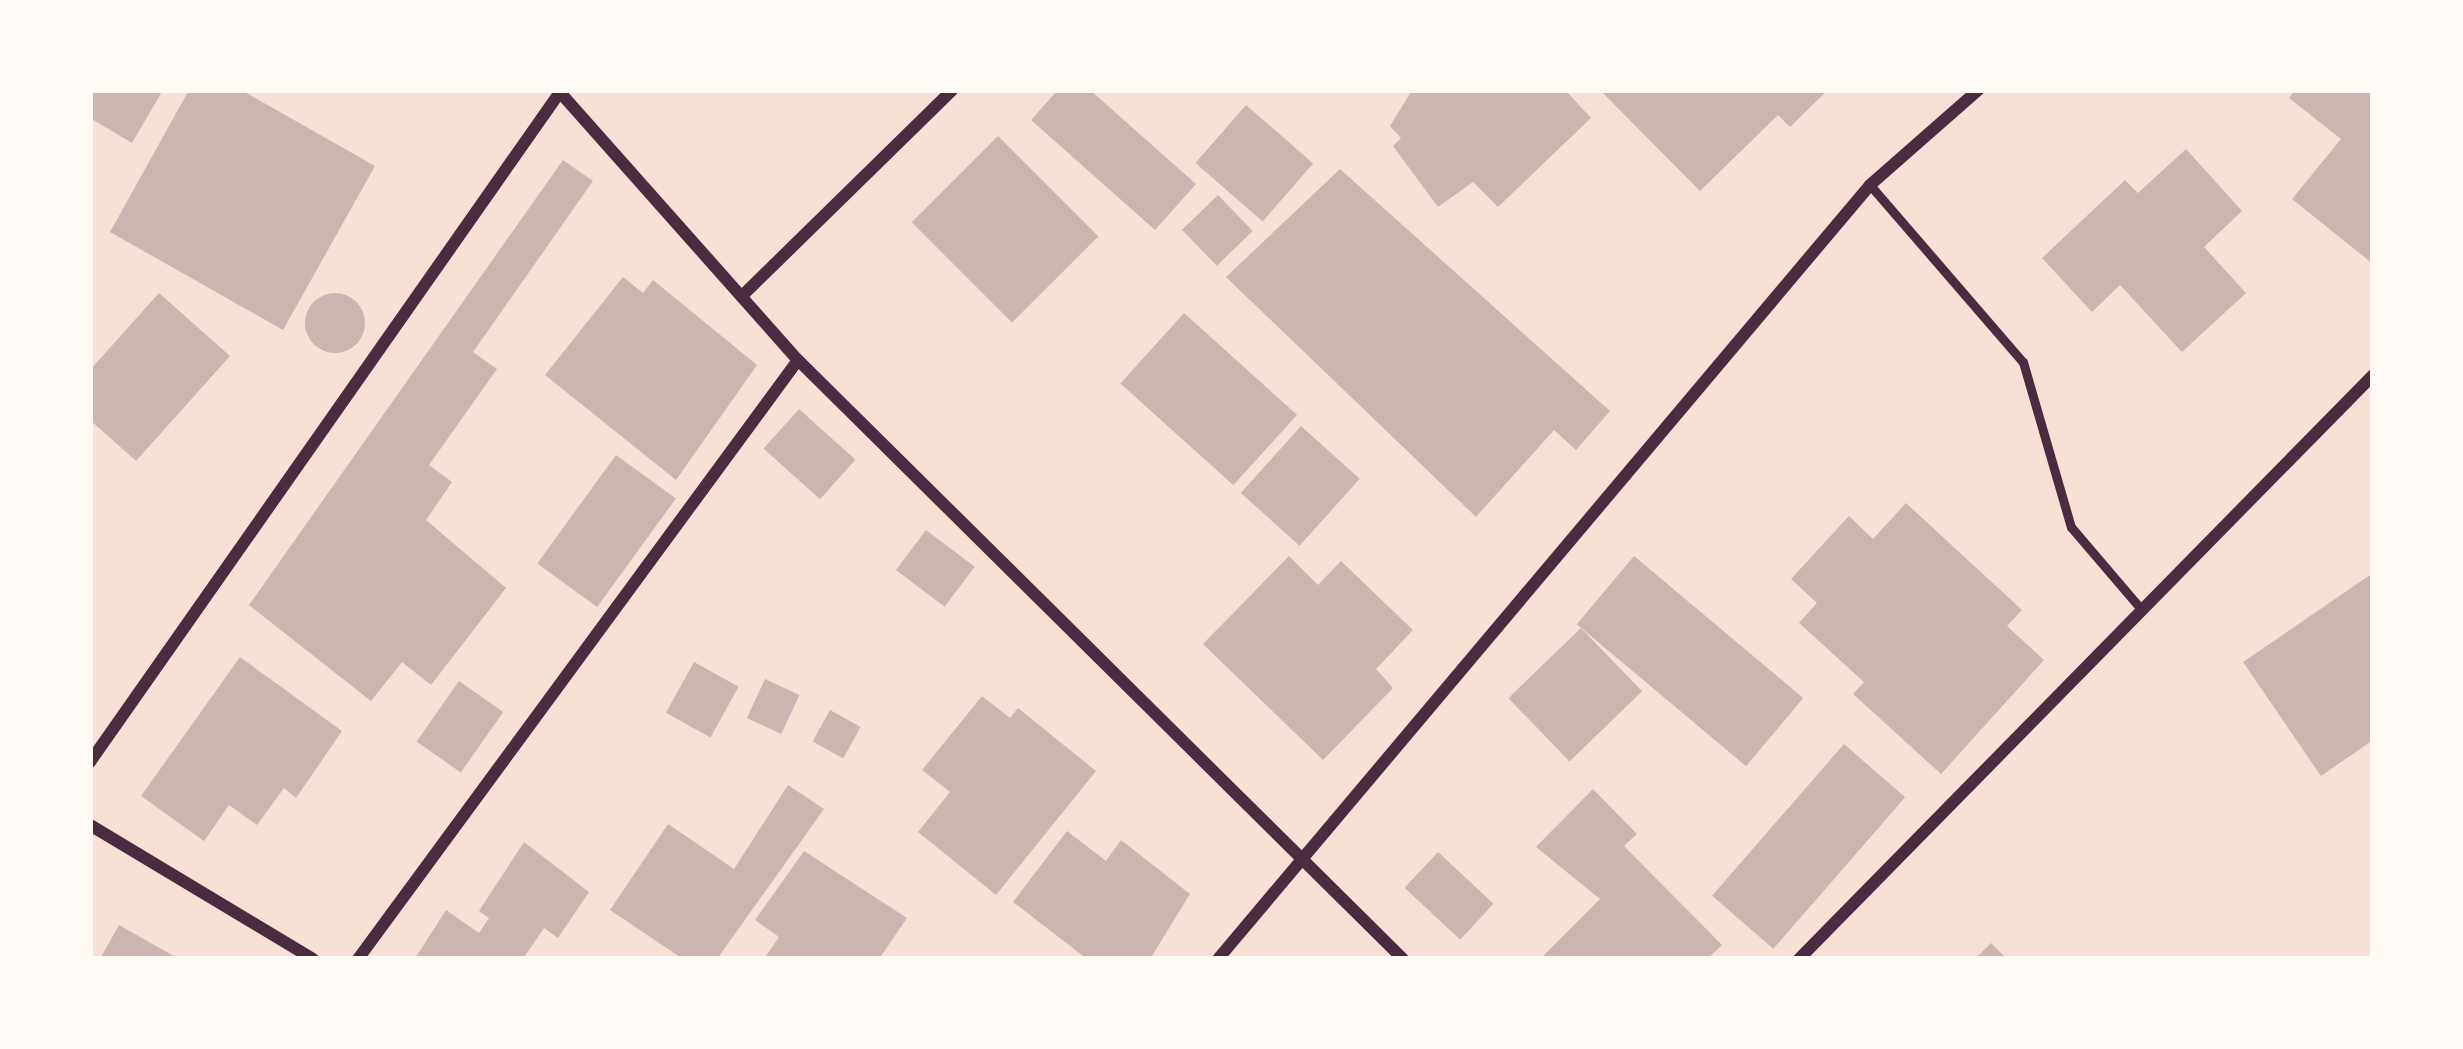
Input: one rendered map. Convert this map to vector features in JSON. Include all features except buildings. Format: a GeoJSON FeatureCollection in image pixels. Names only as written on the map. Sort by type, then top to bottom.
{"type":"FeatureCollection","features":[{"type":"Feature","properties":{"kind":"street"},"geometry":{"type":"LineString","coordinates":[[744,294],[952,90]]}},
{"type":"Feature","properties":{"kind":"street"},"geometry":{"type":"LineString","coordinates":[[1218,959],[1301,850],[1870,184],[1978,90]]}},
{"type":"Feature","properties":{"kind":"street"},"geometry":{"type":"LineString","coordinates":[[90,762],[559,91],[798,360],[1301,850],[1403,959]]}},
{"type":"Feature","properties":{"kind":"street"},"geometry":{"type":"LineString","coordinates":[[358,959],[798,360]]}},
{"type":"Feature","properties":{"kind":"street"},"geometry":{"type":"LineString","coordinates":[[1798,959],[2373,375]]}},
{"type":"Feature","properties":{"kind":"street"},"geometry":{"type":"LineString","coordinates":[[90,825],[313,959]]}},
{"type":"Feature","properties":{"kind":"lane"},"geometry":{"type":"LineString","coordinates":[[1870,184],[2023,362],[2071,527],[2142,610]]}}]}
